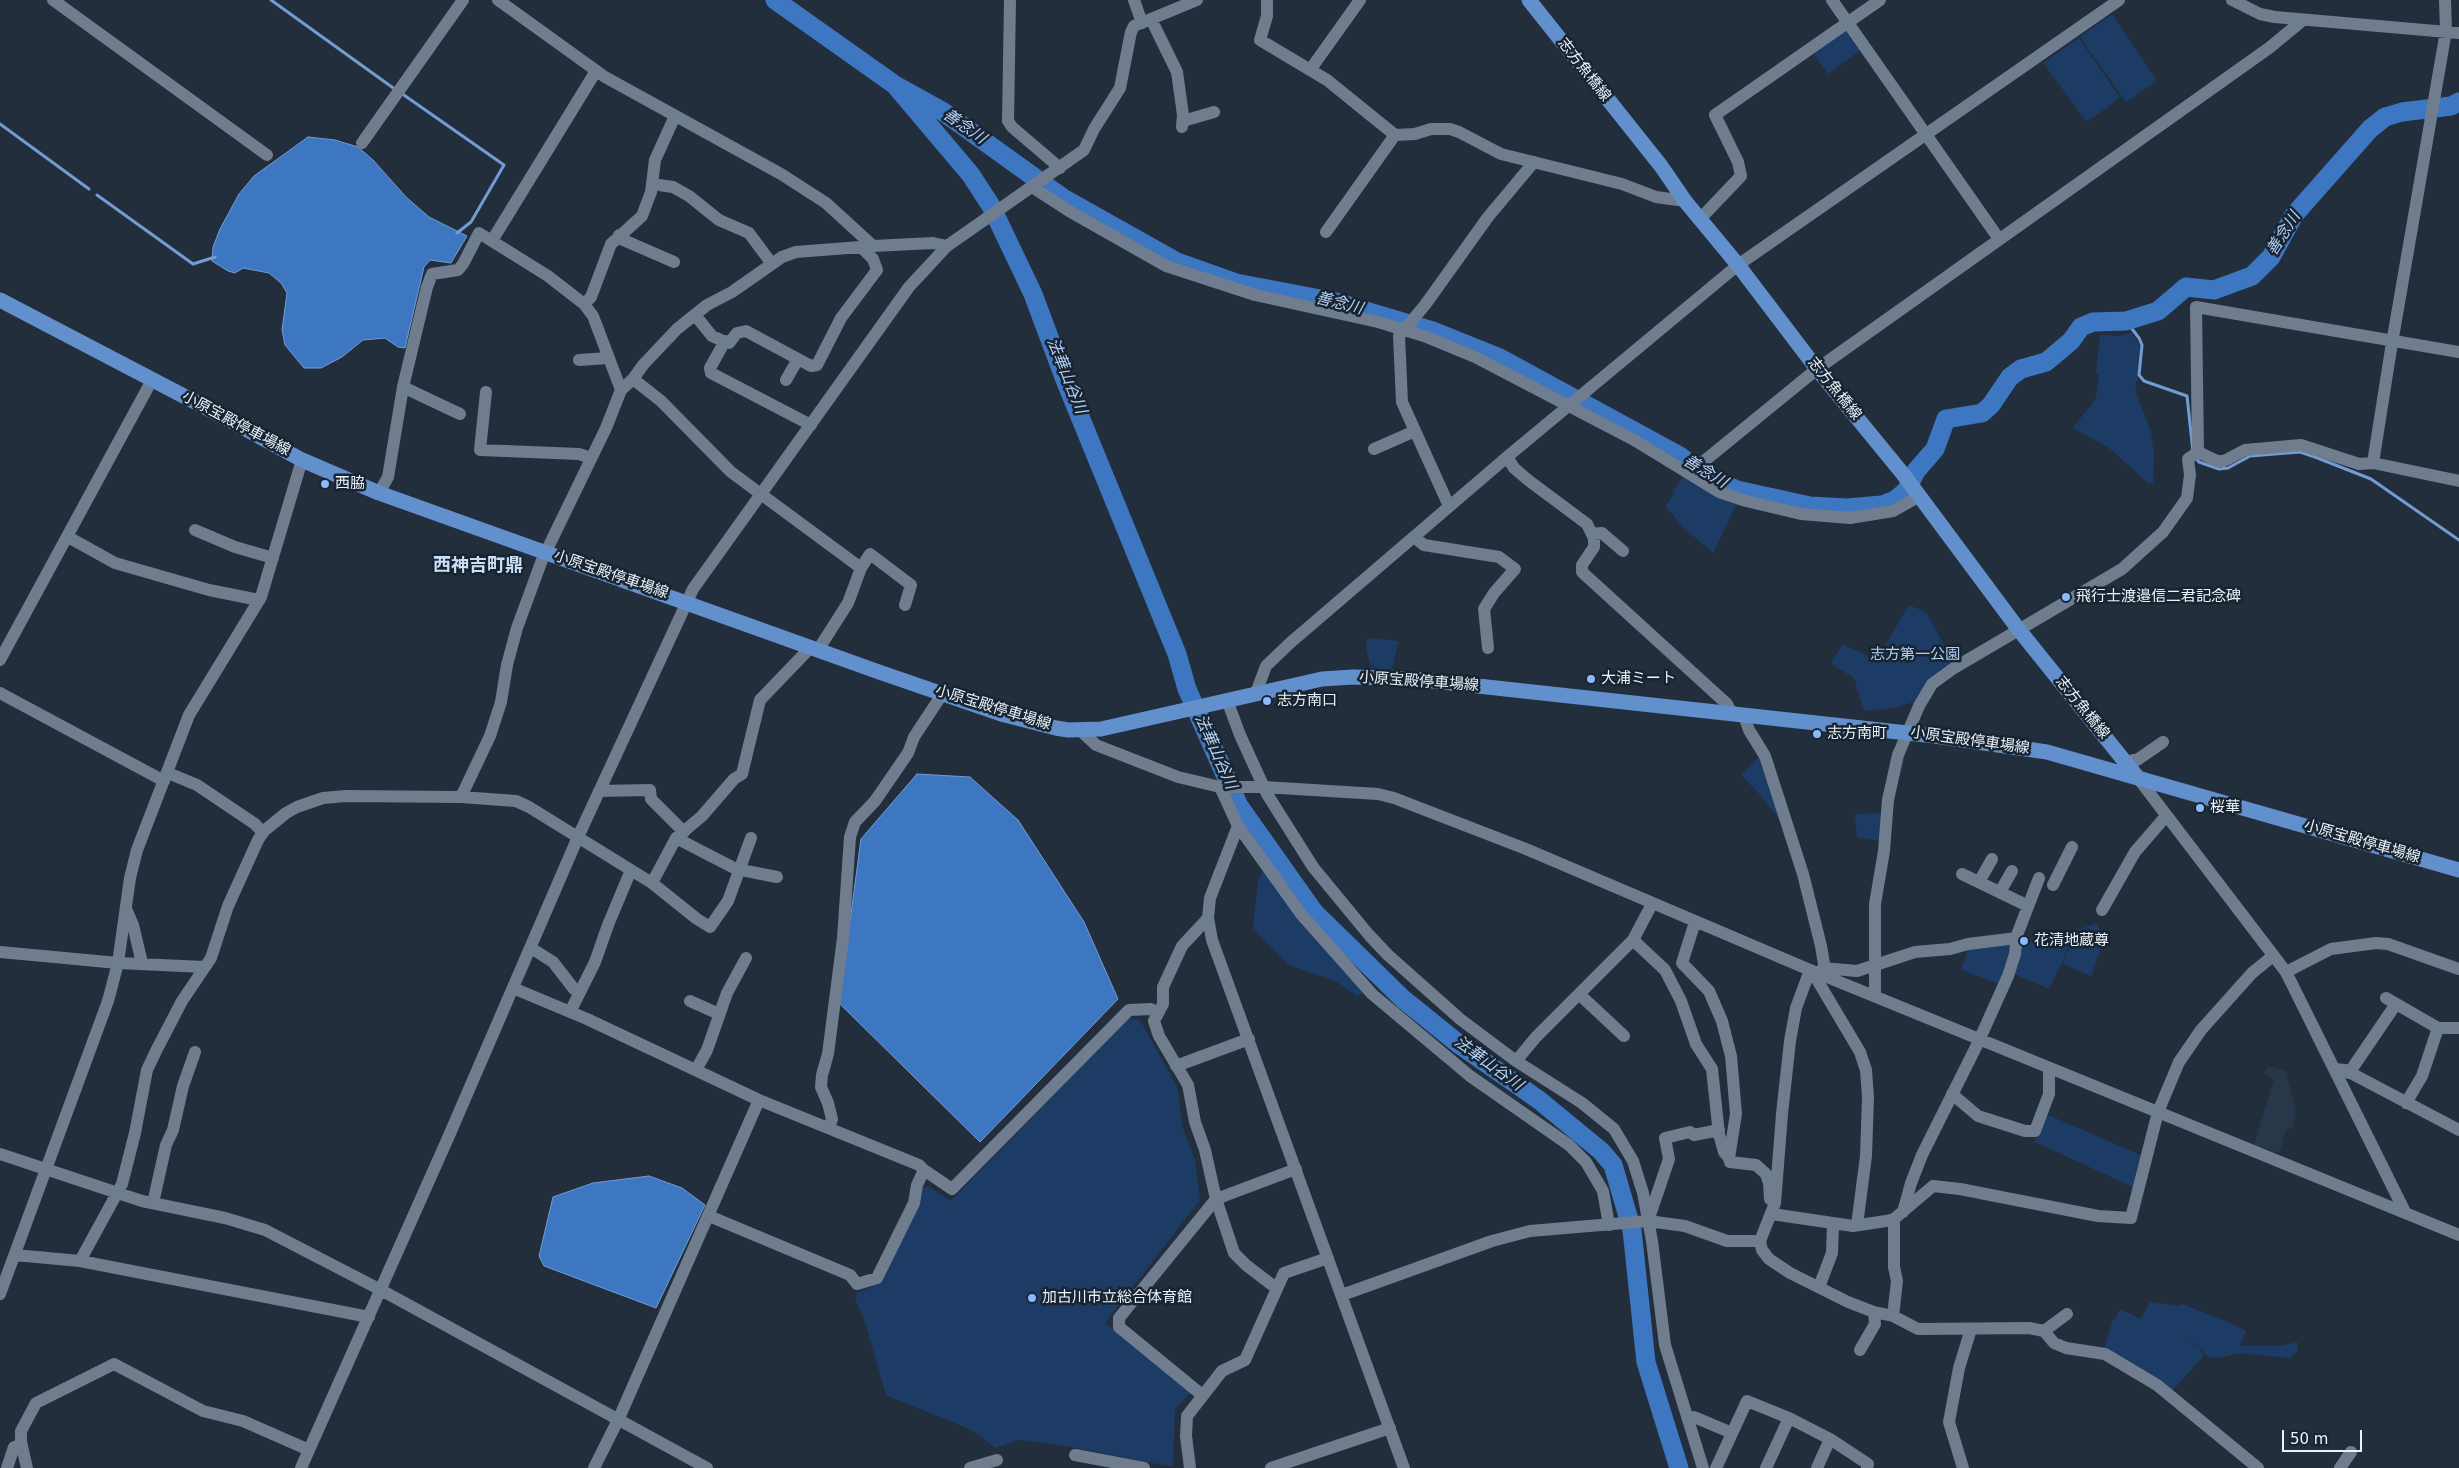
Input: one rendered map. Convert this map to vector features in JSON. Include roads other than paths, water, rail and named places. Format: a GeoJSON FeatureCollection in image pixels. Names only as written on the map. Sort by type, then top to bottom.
{"type":"FeatureCollection","features":[{"type":"Feature","properties":{"kind":"main road","name":"志方魚橋線"},"geometry":{"type":"LineString","coordinates":[[1529,0],[1661,166],[1686,201],[1738,265],[1817,369],[1902,474],[2019,630],[2133,772]]}},
{"type":"Feature","properties":{"kind":"main road","name":"小原宝殿停車場線"},"geometry":{"type":"LineString","coordinates":[[0,300],[302,460],[379,493],[1017,719],[1056,728],[1101,729],[1322,679],[1389,677],[1907,733],[2047,752],[2133,772],[2459,870]]}},
{"type":"Feature","properties":{"kind":"street"},"geometry":{"type":"LineString","coordinates":[[53,0],[267,155]]}},
{"type":"Feature","properties":{"kind":"street"},"geometry":{"type":"LineString","coordinates":[[362,143],[463,0]]}},
{"type":"Feature","properties":{"kind":"street"},"geometry":{"type":"LineString","coordinates":[[498,0],[596,71],[781,174],[826,204],[867,246],[877,270],[841,318],[817,365],[810,366],[746,331],[741,330],[729,342],[712,336],[694,315]]}},
{"type":"Feature","properties":{"kind":"street"},"geometry":{"type":"LineString","coordinates":[[1010,0],[1008,121],[1056,170]]}},
{"type":"Feature","properties":{"kind":"street"},"geometry":{"type":"LineString","coordinates":[[1134,0],[1177,72],[1182,124],[1214,112]]}},
{"type":"Feature","properties":{"kind":"street"},"geometry":{"type":"LineString","coordinates":[[301,1468],[381,1290],[578,837],[693,588],[910,287],[947,246],[1084,150],[1094,129],[1112,103],[1124,77],[1131,32],[1134,26],[1197,0]]}},
{"type":"Feature","properties":{"kind":"street"},"geometry":{"type":"LineString","coordinates":[[1267,0],[1267,16],[1260,40],[1326,80],[1395,135],[1416,134],[1431,129],[1450,129],[1460,132],[1491,150],[1622,184],[1656,197],[1686,201]]}},
{"type":"Feature","properties":{"kind":"street"},"geometry":{"type":"LineString","coordinates":[[1310,70],[1360,0]]}},
{"type":"Feature","properties":{"kind":"street"},"geometry":{"type":"LineString","coordinates":[[1832,0],[1999,239]]}},
{"type":"Feature","properties":{"kind":"street"},"geometry":{"type":"LineString","coordinates":[[1700,219],[1741,176],[1738,162],[1715,115],[1880,0]]}},
{"type":"Feature","properties":{"kind":"street"},"geometry":{"type":"LineString","coordinates":[[1256,693],[1266,666],[1507,456],[1738,265],[2120,0]]}},
{"type":"Feature","properties":{"kind":"street"},"geometry":{"type":"LineString","coordinates":[[2232,0],[2260,14],[2303,20],[2459,33]]}},
{"type":"Feature","properties":{"kind":"street"},"geometry":{"type":"LineString","coordinates":[[2373,463],[2392,341],[2432,122],[2446,31],[2445,0]]}},
{"type":"Feature","properties":{"kind":"street"},"geometry":{"type":"LineString","coordinates":[[1703,462],[1817,369],[2269,48],[2303,20]]}},
{"type":"Feature","properties":{"kind":"street"},"geometry":{"type":"LineString","coordinates":[[493,239],[596,71]]}},
{"type":"Feature","properties":{"kind":"street"},"geometry":{"type":"LineString","coordinates":[[584,304],[591,297],[611,244],[642,216],[652,184],[655,160],[675,116]]}},
{"type":"Feature","properties":{"kind":"street"},"geometry":{"type":"LineString","coordinates":[[1326,232],[1395,135]]}},
{"type":"Feature","properties":{"kind":"street"},"geometry":{"type":"LineString","coordinates":[[1449,506],[1402,402],[1399,336],[1417,315],[1488,217],[1534,162]]}},
{"type":"Feature","properties":{"kind":"street"},"geometry":{"type":"LineString","coordinates":[[652,184],[673,187],[689,196],[719,220],[749,233],[772,264]]}},
{"type":"Feature","properties":{"kind":"street"},"geometry":{"type":"LineString","coordinates":[[1034,186],[1069,211],[1166,266],[1255,295],[1322,308],[1404,330],[1487,362],[1634,440],[1719,492],[1763,506],[1819,517],[1850,518],[1892,511],[1916,494]]}},
{"type":"Feature","properties":{"kind":"street"},"geometry":{"type":"LineString","coordinates":[[379,493],[388,478],[403,388],[432,274],[458,270],[464,264],[479,232],[493,239],[565,288],[584,304],[593,316],[621,390]]}},
{"type":"Feature","properties":{"kind":"street"},"geometry":{"type":"LineString","coordinates":[[619,235],[621,239],[627,242],[674,262]]}},
{"type":"Feature","properties":{"kind":"street"},"geometry":{"type":"LineString","coordinates":[[461,797],[490,736],[501,702],[507,665],[517,628],[547,553],[621,390],[633,379],[643,365],[677,329],[694,315],[772,264],[796,252],[867,246],[933,244],[947,246]]}},
{"type":"Feature","properties":{"kind":"street"},"geometry":{"type":"LineString","coordinates":[[2198,452],[2196,307],[2459,352]]}},
{"type":"Feature","properties":{"kind":"street"},"geometry":{"type":"LineString","coordinates":[[725,341],[710,368],[711,373],[811,425]]}},
{"type":"Feature","properties":{"kind":"street"},"geometry":{"type":"LineString","coordinates":[[579,360],[608,358]]}},
{"type":"Feature","properties":{"kind":"street"},"geometry":{"type":"LineString","coordinates":[[786,380],[798,359]]}},
{"type":"Feature","properties":{"kind":"street"},"geometry":{"type":"LineString","coordinates":[[633,379],[662,401],[731,472],[861,568]]}},
{"type":"Feature","properties":{"kind":"street"},"geometry":{"type":"LineString","coordinates":[[0,660],[152,380]]}},
{"type":"Feature","properties":{"kind":"street"},"geometry":{"type":"LineString","coordinates":[[403,388],[460,414]]}},
{"type":"Feature","properties":{"kind":"street"},"geometry":{"type":"LineString","coordinates":[[486,392],[480,450],[579,454],[591,458]]}},
{"type":"Feature","properties":{"kind":"street"},"geometry":{"type":"LineString","coordinates":[[1374,449],[1415,431]]}},
{"type":"Feature","properties":{"kind":"street"},"geometry":{"type":"LineString","coordinates":[[2198,452],[2217,461],[2224,461],[2245,450],[2301,445],[2359,464],[2373,463],[2459,480]]}},
{"type":"Feature","properties":{"kind":"street"},"geometry":{"type":"LineString","coordinates":[[1875,995],[1875,904],[1884,851],[1888,800],[1898,756],[1907,733],[1932,684],[1961,664],[2122,569],[2163,532],[2187,498],[2190,481],[2188,459],[2198,452]]}},
{"type":"Feature","properties":{"kind":"street"},"geometry":{"type":"LineString","coordinates":[[1507,456],[1514,468],[1582,520],[1592,534],[1594,547],[1582,565],[1582,572],[1727,704],[1738,716],[1765,756],[1812,906],[1821,946],[1816,978],[1860,1052],[1866,1070],[1868,1097],[1866,1156],[1856,1225]]}},
{"type":"Feature","properties":{"kind":"street"},"geometry":{"type":"LineString","coordinates":[[0,1294],[5,1268],[15,1255],[101,1023],[118,963],[130,878],[138,850],[189,715],[259,600],[302,460]]}},
{"type":"Feature","properties":{"kind":"street"},"geometry":{"type":"LineString","coordinates":[[195,530],[235,548],[273,558]]}},
{"type":"Feature","properties":{"kind":"street"},"geometry":{"type":"LineString","coordinates":[[1592,534],[1602,533],[1623,551]]}},
{"type":"Feature","properties":{"kind":"street"},"geometry":{"type":"LineString","coordinates":[[68,537],[115,563],[209,590],[259,600]]}},
{"type":"Feature","properties":{"kind":"street"},"geometry":{"type":"LineString","coordinates":[[1414,537],[1424,545],[1499,557],[1515,570],[1494,593],[1484,609],[1488,648]]}},
{"type":"Feature","properties":{"kind":"street"},"geometry":{"type":"LineString","coordinates":[[652,883],[680,835],[702,816],[734,779],[742,774],[760,700],[815,648],[848,603],[861,568],[870,554],[911,585],[905,605]]}},
{"type":"Feature","properties":{"kind":"street"},"geometry":{"type":"LineString","coordinates":[[0,693],[166,777],[197,785],[255,824],[263,833]]}},
{"type":"Feature","properties":{"kind":"street"},"geometry":{"type":"LineString","coordinates":[[828,1128],[832,1119],[821,1087],[822,1075],[828,1054],[843,938],[850,837],[855,822],[875,801],[908,753],[914,738],[942,693]]}},
{"type":"Feature","properties":{"kind":"street"},"geometry":{"type":"LineString","coordinates":[[1224,701],[1264,787],[1312,867],[1388,955],[1460,1019],[1516,1061],[1582,1103],[1614,1129],[1632,1160],[1643,1193],[1641,1220],[1652,1241],[1665,1345],[1702,1468]]}},
{"type":"Feature","properties":{"kind":"street"},"geometry":{"type":"LineString","coordinates":[[1080,730],[1096,745],[1178,777],[1220,787],[1264,787],[1378,794],[1394,798],[1526,849],[1695,922],[2459,1235]]}},
{"type":"Feature","properties":{"kind":"street"},"geometry":{"type":"LineString","coordinates":[[2163,742],[2133,760],[2133,772],[2286,972],[2336,1069],[2405,1212]]}},
{"type":"Feature","properties":{"kind":"street"},"geometry":{"type":"LineString","coordinates":[[1220,787],[1238,826],[1301,914],[1372,994],[1470,1076],[1516,1110],[1569,1145],[1586,1162],[1603,1191],[1609,1225]]}},
{"type":"Feature","properties":{"kind":"street"},"geometry":{"type":"LineString","coordinates":[[600,791],[650,790],[651,799],[680,835],[740,870],[777,877]]}},
{"type":"Feature","properties":{"kind":"street"},"geometry":{"type":"LineString","coordinates":[[80,1261],[122,1184],[135,1133],[147,1070],[182,1001],[211,958],[242,871],[263,833],[297,807],[323,798],[346,796],[461,797],[516,801],[652,883],[697,919],[710,926],[728,901],[751,838]]}},
{"type":"Feature","properties":{"kind":"street"},"geometry":{"type":"LineString","coordinates":[[2102,910],[2135,852],[2166,816]]}},
{"type":"Feature","properties":{"kind":"street"},"geometry":{"type":"LineString","coordinates":[[1238,826],[1210,898],[1208,918],[1212,940],[1404,1468]]}},
{"type":"Feature","properties":{"kind":"street"},"geometry":{"type":"LineString","coordinates":[[2053,885],[2072,847]]}},
{"type":"Feature","properties":{"kind":"street"},"geometry":{"type":"LineString","coordinates":[[1978,882],[1992,859]]}},
{"type":"Feature","properties":{"kind":"street"},"geometry":{"type":"LineString","coordinates":[[570,1012],[595,962],[631,870]]}},
{"type":"Feature","properties":{"kind":"street"},"geometry":{"type":"LineString","coordinates":[[2000,892],[2012,871]]}},
{"type":"Feature","properties":{"kind":"street"},"geometry":{"type":"LineString","coordinates":[[1962,874],[2028,906]]}},
{"type":"Feature","properties":{"kind":"street"},"geometry":{"type":"LineString","coordinates":[[1893,1316],[1897,1281],[1894,1267],[1899,1216],[1922,1155],[1980,1039],[2012,964],[2017,938],[2039,878]]}},
{"type":"Feature","properties":{"kind":"street"},"geometry":{"type":"LineString","coordinates":[[1516,1061],[1536,1037],[1633,940],[1652,904]]}},
{"type":"Feature","properties":{"kind":"street"},"geometry":{"type":"LineString","coordinates":[[126,909],[133,925],[142,963]]}},
{"type":"Feature","properties":{"kind":"street"},"geometry":{"type":"LineString","coordinates":[[1208,918],[1182,946],[1164,987],[1163,1004],[1154,1022],[1159,1036],[1188,1085],[1195,1122],[1216,1199],[1234,1253],[1246,1265],[1276,1288]]}},
{"type":"Feature","properties":{"kind":"street"},"geometry":{"type":"LineString","coordinates":[[1695,922],[1682,963],[1709,990],[1722,1021],[1731,1056],[1736,1114],[1729,1158]]}},
{"type":"Feature","properties":{"kind":"street"},"geometry":{"type":"LineString","coordinates":[[1818,971],[1857,971],[1915,952],[1950,949],[1976,942],[2017,938]]}},
{"type":"Feature","properties":{"kind":"street"},"geometry":{"type":"LineString","coordinates":[[1633,940],[1666,970],[1681,1001],[1696,1044],[1712,1068],[1719,1130],[1724,1152],[1730,1162],[1756,1165],[1766,1174],[1773,1211]]}},
{"type":"Feature","properties":{"kind":"street"},"geometry":{"type":"LineString","coordinates":[[2286,972],[2331,949],[2376,943],[2388,944],[2459,969]]}},
{"type":"Feature","properties":{"kind":"street"},"geometry":{"type":"LineString","coordinates":[[530,948],[553,962],[574,989],[580,991]]}},
{"type":"Feature","properties":{"kind":"street"},"geometry":{"type":"LineString","coordinates":[[0,952],[118,963],[204,967]]}},
{"type":"Feature","properties":{"kind":"street"},"geometry":{"type":"LineString","coordinates":[[1773,1211],[1833,1224],[1856,1225],[1899,1216],[1933,1186],[1960,1189],[2098,1216],[2131,1218],[2158,1112],[2179,1062],[2201,1030],[2252,973],[2272,956]]}},
{"type":"Feature","properties":{"kind":"street"},"geometry":{"type":"LineString","coordinates":[[696,1070],[707,1050],[727,993],[746,958]]}},
{"type":"Feature","properties":{"kind":"street"},"geometry":{"type":"LineString","coordinates":[[1818,971],[1796,1008],[1790,1041],[1773,1211],[1760,1240],[1762,1250],[1769,1259],[1819,1287],[1874,1312],[1893,1316],[1918,1329],[2029,1328],[2044,1331],[2054,1343],[2066,1348],[2105,1354],[2157,1385],[2258,1468]]}},
{"type":"Feature","properties":{"kind":"street"},"geometry":{"type":"LineString","coordinates":[[513,988],[570,1012],[760,1100],[919,1165],[952,1189],[1129,1010],[1151,1009]]}},
{"type":"Feature","properties":{"kind":"street"},"geometry":{"type":"LineString","coordinates":[[1579,994],[1624,1036]]}},
{"type":"Feature","properties":{"kind":"street"},"geometry":{"type":"LineString","coordinates":[[690,1001],[719,1014]]}},
{"type":"Feature","properties":{"kind":"street"},"geometry":{"type":"LineString","coordinates":[[2349,1073],[2376,1034],[2391,1001],[2438,1028],[2459,1028]]}},
{"type":"Feature","properties":{"kind":"street"},"geometry":{"type":"LineString","coordinates":[[2365,1026],[2376,1034]]}},
{"type":"Feature","properties":{"kind":"street"},"geometry":{"type":"LineString","coordinates":[[2406,1103],[2422,1076],[2438,1028]]}},
{"type":"Feature","properties":{"kind":"street"},"geometry":{"type":"LineString","coordinates":[[1176,1066],[1249,1040]]}},
{"type":"Feature","properties":{"kind":"street"},"geometry":{"type":"LineString","coordinates":[[153,1203],[166,1145],[173,1130],[183,1086],[195,1052]]}},
{"type":"Feature","properties":{"kind":"street"},"geometry":{"type":"LineString","coordinates":[[1952,1094],[1978,1116],[2032,1132],[2035,1131],[2042,1117],[2049,1094],[2049,1068]]}},
{"type":"Feature","properties":{"kind":"street"},"geometry":{"type":"LineString","coordinates":[[2336,1069],[2349,1073],[2459,1130]]}},
{"type":"Feature","properties":{"kind":"street"},"geometry":{"type":"LineString","coordinates":[[594,1468],[619,1418],[760,1100]]}},
{"type":"Feature","properties":{"kind":"street"},"geometry":{"type":"LineString","coordinates":[[1641,1220],[1669,1159],[1665,1138],[1690,1132],[1694,1135],[1719,1130]]}},
{"type":"Feature","properties":{"kind":"street"},"geometry":{"type":"LineString","coordinates":[[0,1154],[116,1194],[225,1218],[265,1230],[619,1418],[706,1468]]}},
{"type":"Feature","properties":{"kind":"street"},"geometry":{"type":"LineString","coordinates":[[1202,1395],[1119,1327],[1119,1318],[1216,1199],[1296,1169]]}},
{"type":"Feature","properties":{"kind":"street"},"geometry":{"type":"LineString","coordinates":[[709,1216],[850,1275],[857,1284],[877,1278],[914,1203],[917,1185],[924,1170]]}},
{"type":"Feature","properties":{"kind":"street"},"geometry":{"type":"LineString","coordinates":[[1342,1295],[1492,1241],[1530,1231],[1609,1225],[1641,1220],[1685,1226],[1727,1241],[1760,1240]]}},
{"type":"Feature","properties":{"kind":"street"},"geometry":{"type":"LineString","coordinates":[[1819,1287],[1832,1253],[1833,1224]]}},
{"type":"Feature","properties":{"kind":"street"},"geometry":{"type":"LineString","coordinates":[[15,1255],[80,1261],[369,1317]]}},
{"type":"Feature","properties":{"kind":"street"},"geometry":{"type":"LineString","coordinates":[[1190,1468],[1186,1436],[1187,1416],[1222,1371],[1245,1360],[1284,1273],[1328,1258]]}},
{"type":"Feature","properties":{"kind":"street"},"geometry":{"type":"LineString","coordinates":[[1860,1350],[1875,1324],[1874,1312]]}},
{"type":"Feature","properties":{"kind":"street"},"geometry":{"type":"LineString","coordinates":[[2044,1331],[2066,1314]]}},
{"type":"Feature","properties":{"kind":"street"},"geometry":{"type":"LineString","coordinates":[[1963,1468],[1948,1422],[1959,1368],[1972,1329]]}},
{"type":"Feature","properties":{"kind":"street"},"geometry":{"type":"LineString","coordinates":[[27,1468],[21,1431],[36,1403],[114,1364],[203,1411],[243,1421],[308,1450]]}},
{"type":"Feature","properties":{"kind":"street"},"geometry":{"type":"LineString","coordinates":[[1716,1468],[1747,1400],[1789,1418],[1830,1439],[1870,1467]]}},
{"type":"Feature","properties":{"kind":"street"},"geometry":{"type":"LineString","coordinates":[[1694,1417],[1732,1433]]}},
{"type":"Feature","properties":{"kind":"street"},"geometry":{"type":"LineString","coordinates":[[1766,1468],[1789,1418]]}},
{"type":"Feature","properties":{"kind":"street"},"geometry":{"type":"LineString","coordinates":[[1271,1468],[1390,1428]]}},
{"type":"Feature","properties":{"kind":"street"},"geometry":{"type":"LineString","coordinates":[[1817,1468],[1830,1439]]}},
{"type":"Feature","properties":{"kind":"street"},"geometry":{"type":"LineString","coordinates":[[8,1468],[14,1447],[22,1445]]}},
{"type":"Feature","properties":{"kind":"street"},"geometry":{"type":"LineString","coordinates":[[2340,1468],[2351,1452]]}},
{"type":"Feature","properties":{"kind":"street"},"geometry":{"type":"LineString","coordinates":[[1076,1455],[1144,1468]]}},
{"type":"Feature","properties":{"kind":"street"},"geometry":{"type":"LineString","coordinates":[[970,1468],[997,1460]]}},
{"type":"Feature","properties":{"kind":"waterway"},"geometry":{"type":"LineString","coordinates":[[271,0],[396,90]]}},
{"type":"Feature","properties":{"kind":"waterway","name":"法華山谷川"},"geometry":{"type":"LineString","coordinates":[[775,0],[895,85],[971,175],[991,206],[1033,294],[1065,380],[1177,654],[1187,689],[1239,806],[1314,912],[1403,999],[1460,1045],[1539,1100],[1601,1151],[1613,1165],[1632,1230],[1646,1362],[1679,1468]]}},
{"type":"Feature","properties":{"kind":"waterway","name":"善念川"},"geometry":{"type":"LineString","coordinates":[[895,85],[942,111],[1063,198],[1177,262],[1236,283],[1336,302],[1433,331],[1500,358],[1678,455],[1709,478],[1737,490],[1810,506],[1847,508],[1882,505],[1895,500],[1906,491],[1916,471],[1935,449],[1946,419],[1982,413],[1991,405],[2010,377],[2021,369],[2046,362],[2071,341],[2081,327],[2093,322],[2126,321],[2158,311],[2186,287],[2214,290],[2252,276],[2271,257],[2294,215],[2370,129],[2385,117],[2402,112],[2451,106],[2459,102]]}},
{"type":"Feature","properties":{"kind":"waterway"},"geometry":{"type":"LineString","coordinates":[[401,93],[504,165],[471,222],[457,233]]}},
{"type":"Feature","properties":{"kind":"waterway"},"geometry":{"type":"LineString","coordinates":[[0,124],[89,189]]}},
{"type":"Feature","properties":{"kind":"waterway"},"geometry":{"type":"LineString","coordinates":[[97,195],[193,264],[215,257]]}},
{"type":"Feature","properties":{"kind":"waterway"},"geometry":{"type":"LineString","coordinates":[[2126,321],[2142,345],[2139,375],[2144,381],[2187,396],[2193,452]]}},
{"type":"Feature","properties":{"kind":"waterway"},"geometry":{"type":"LineString","coordinates":[[2196,458],[2199,462],[2219,469],[2228,468],[2250,456],[2300,452],[2371,479],[2459,540]]}},
{"type":"Feature","properties":{"kind":"place","name":"西脇"},"geometry":{"type":"Point","coordinates":[325,484]}},
{"type":"Feature","properties":{"kind":"place","name":"飛行士渡邉信二君記念碑"},"geometry":{"type":"Point","coordinates":[2066,597]}},
{"type":"Feature","properties":{"kind":"place","name":"大浦ミート"},"geometry":{"type":"Point","coordinates":[1591,679]}},
{"type":"Feature","properties":{"kind":"place","name":"志方南口"},"geometry":{"type":"Point","coordinates":[1267,701]}},
{"type":"Feature","properties":{"kind":"place","name":"志方南町"},"geometry":{"type":"Point","coordinates":[1817,734]}},
{"type":"Feature","properties":{"kind":"place","name":"桜華"},"geometry":{"type":"Point","coordinates":[2200,808]}},
{"type":"Feature","properties":{"kind":"place","name":"花清地蔵尊"},"geometry":{"type":"Point","coordinates":[2024,941]}},
{"type":"Feature","properties":{"kind":"place","name":"加古川市立総合体育館"},"geometry":{"type":"Point","coordinates":[1032,1298]}},
{"type":"Feature","properties":{"kind":"district","name":"西神吉町鼎"},"geometry":{"type":"Point","coordinates":[478,566]}},
{"type":"Feature","properties":{"kind":"park label","name":"志方第一公園"},"geometry":{"type":"Point","coordinates":[1915,655]}}]}
